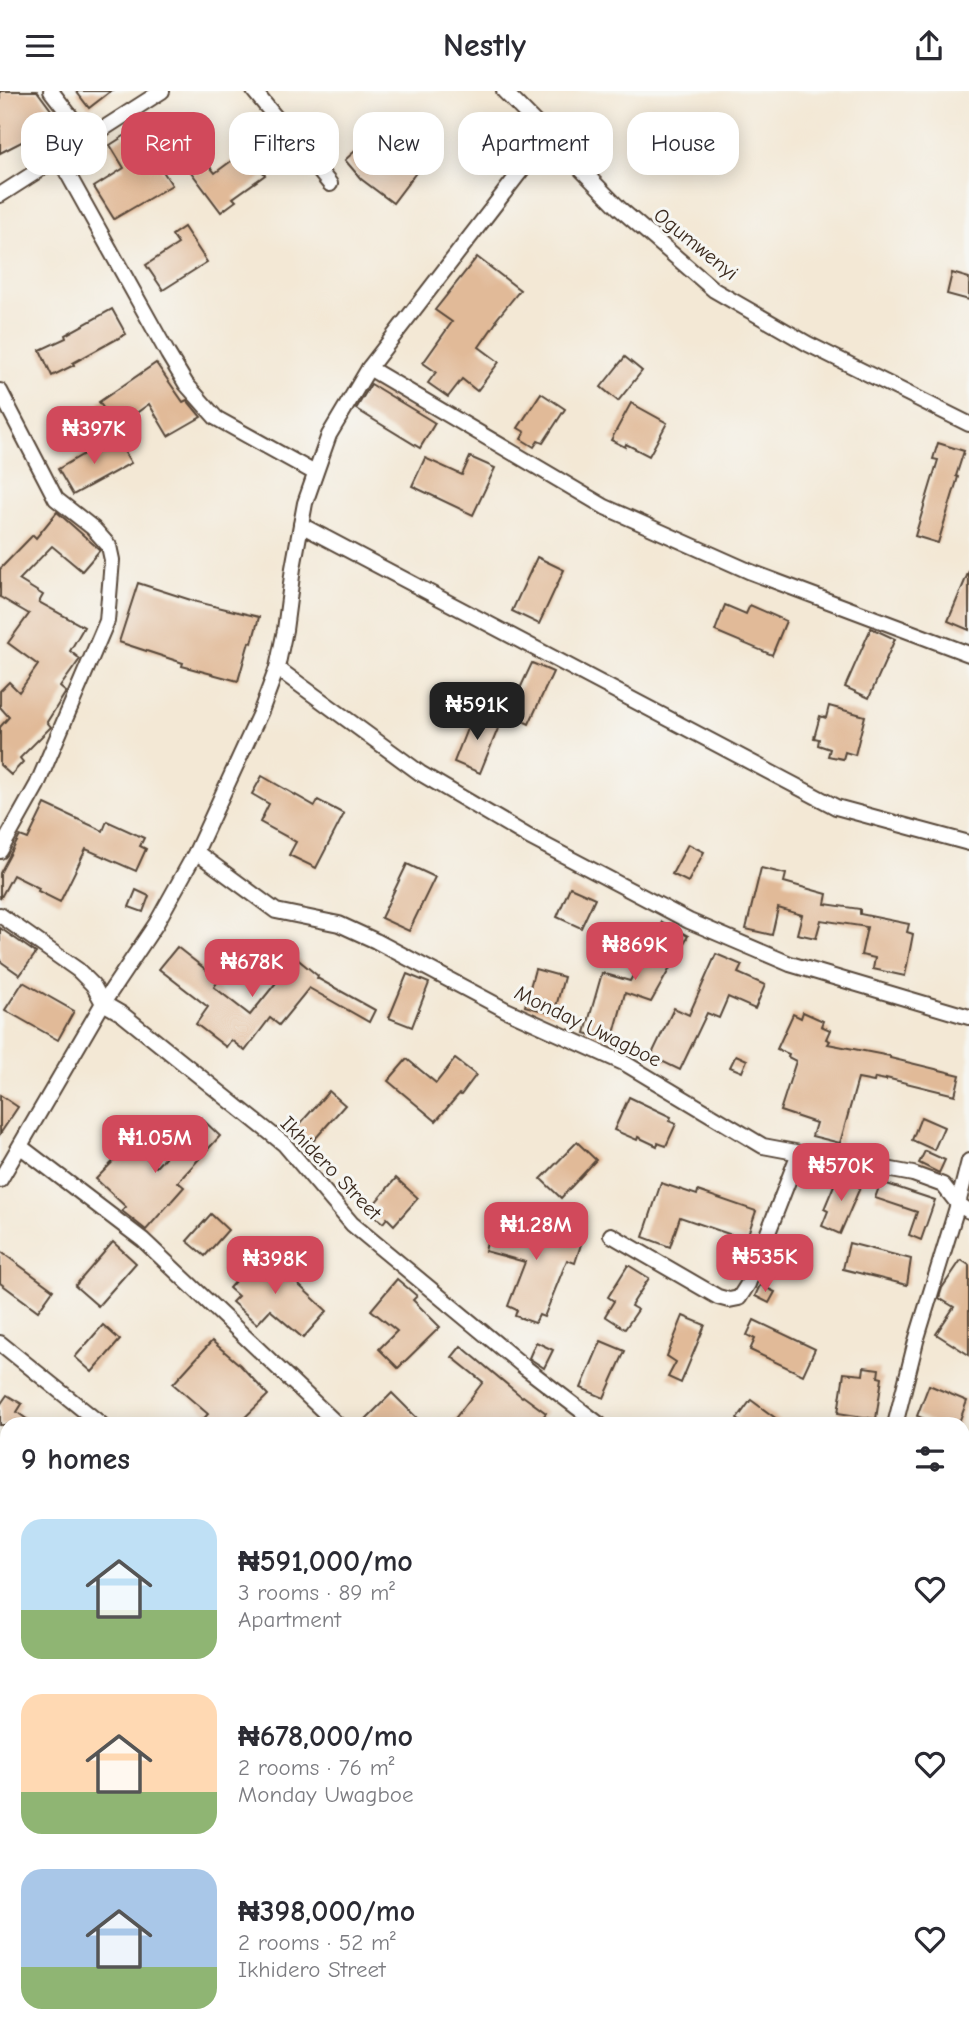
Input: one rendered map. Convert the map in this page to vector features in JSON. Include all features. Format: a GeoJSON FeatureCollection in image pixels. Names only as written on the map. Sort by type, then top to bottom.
{"type":"FeatureCollection","features":[{"type":"Feature","properties":{"kind":"street"},"geometry":{"type":"LineString","coordinates":[[51,91],[67,112]]}},
{"type":"Feature","properties":{"kind":"street"},"geometry":{"type":"LineString","coordinates":[[107,127],[162,91]]}},
{"type":"Feature","properties":{"kind":"street"},"geometry":{"type":"LineString","coordinates":[[254,91],[330,184]]}},
{"type":"Feature","properties":{"kind":"street","name":"Ogumwenyi"},"geometry":{"type":"LineString","coordinates":[[504,91],[524,112]]}},
{"type":"Feature","properties":{"kind":"street"},"geometry":{"type":"LineString","coordinates":[[0,195],[32,175]]}},
{"type":"Feature","properties":{"kind":"street"},"geometry":{"type":"LineString","coordinates":[[69,175],[168,353],[199,400],[224,423],[315,473]]}},
{"type":"Feature","properties":{"kind":"street"},"geometry":{"type":"LineString","coordinates":[[0,1180],[103,1003],[156,924],[196,852],[261,711],[277,667],[285,630],[305,503],[328,435],[369,369],[518,175]]}},
{"type":"Feature","properties":{"kind":"street","name":"Ogumwenyi"},"geometry":{"type":"LineString","coordinates":[[586,175],[714,290],[808,344],[969,424]]}},
{"type":"Feature","properties":{"kind":"street"},"geometry":{"type":"LineString","coordinates":[[369,369],[605,507],[751,572],[969,654]]}},
{"type":"Feature","properties":{"kind":"street"},"geometry":{"type":"LineString","coordinates":[[0,391],[56,499],[93,528],[109,546],[112,560],[107,621],[37,785],[0,851]]}},
{"type":"Feature","properties":{"kind":"street"},"geometry":{"type":"LineString","coordinates":[[301,525],[836,807],[969,843]]}},
{"type":"Feature","properties":{"kind":"street"},"geometry":{"type":"LineString","coordinates":[[277,667],[420,773],[529,837],[689,921],[790,964],[969,1017]]}},
{"type":"Feature","properties":{"kind":"street","name":"Monday Uwagboe"},"geometry":{"type":"LineString","coordinates":[[196,852],[276,911],[339,924],[506,1010],[626,1064],[763,1146],[913,1174],[943,1185],[964,1207]]}},
{"type":"Feature","properties":{"kind":"street","name":"Ikhidero Street"},"geometry":{"type":"LineString","coordinates":[[0,915],[78,970],[93,985],[103,1003],[122,1014],[284,1144],[352,1224],[527,1369],[590,1417]]}},
{"type":"Feature","properties":{"kind":"street"},"geometry":{"type":"LineString","coordinates":[[21,1146],[144,1240],[330,1417]]}},
{"type":"Feature","properties":{"kind":"street"},"geometry":{"type":"LineString","coordinates":[[611,1235],[718,1297],[729,1300],[739,1298],[748,1284],[799,1153]]}},
{"type":"Feature","properties":{"kind":"street"},"geometry":{"type":"LineString","coordinates":[[897,1417],[916,1341],[964,1207],[969,1161]]}},
{"type":"Feature","properties":{"kind":"street"},"geometry":{"type":"LineString","coordinates":[[0,1343],[92,1417]]}},
{"type":"Feature","properties":{"kind":"building"},"geometry":{"type":"Polygon","coordinates":[[[0,91],[37,91],[53,112],[21,112],[21,142],[0,153],[0,91]]]}},
{"type":"Feature","properties":{"kind":"building"},"geometry":{"type":"Polygon","coordinates":[[[76,91],[111,91],[89,108],[76,91]]]}},
{"type":"Feature","properties":{"kind":"building"},"geometry":{"type":"Polygon","coordinates":[[[121,138],[121,163],[110,145],[121,138]]]}},
{"type":"Feature","properties":{"kind":"building"},"geometry":{"type":"Polygon","coordinates":[[[353,153],[353,170],[345,160],[353,153]]]}},
{"type":"Feature","properties":{"kind":"building"},"geometry":{"type":"Polygon","coordinates":[[[229,163],[229,175],[265,175],[233,198],[236,201],[221,212],[193,175],[215,173],[229,163]]]}},
{"type":"Feature","properties":{"kind":"building"},"geometry":{"type":"Polygon","coordinates":[[[121,170],[121,175],[165,175],[172,185],[114,219],[94,187],[121,170]]]}},
{"type":"Feature","properties":{"kind":"building"},"geometry":{"type":"Polygon","coordinates":[[[358,175],[414,175],[393,203],[358,175]]]}},
{"type":"Feature","properties":{"kind":"building"},"geometry":{"type":"Polygon","coordinates":[[[184,227],[207,262],[163,290],[146,265],[178,244],[172,235],[184,227]]]}},
{"type":"Feature","properties":{"kind":"building"},"geometry":{"type":"Polygon","coordinates":[[[477,257],[520,290],[479,347],[499,362],[477,391],[462,379],[448,397],[428,383],[436,372],[423,363],[452,322],[435,310],[477,257]]]}},
{"type":"Feature","properties":{"kind":"building"},"geometry":{"type":"Polygon","coordinates":[[[952,273],[969,278],[969,300],[947,294],[952,273]]]}},
{"type":"Feature","properties":{"kind":"building"},"geometry":{"type":"Polygon","coordinates":[[[112,309],[126,334],[52,376],[40,350],[66,338],[65,335],[112,309]]]}},
{"type":"Feature","properties":{"kind":"building"},"geometry":{"type":"Polygon","coordinates":[[[625,357],[642,371],[618,401],[601,387],[625,357]]]}},
{"type":"Feature","properties":{"kind":"building"},"geometry":{"type":"Polygon","coordinates":[[[156,363],[183,402],[187,400],[201,417],[168,436],[149,404],[117,427],[99,402],[156,363]]]}},
{"type":"Feature","properties":{"kind":"building"},"geometry":{"type":"Polygon","coordinates":[[[371,384],[435,423],[420,448],[356,409],[371,384]]]}},
{"type":"Feature","properties":{"kind":"building"},"geometry":{"type":"Polygon","coordinates":[[[541,393],[565,409],[543,443],[538,441],[534,447],[521,439],[525,432],[518,428],[541,393]]]}},
{"type":"Feature","properties":{"kind":"building"},"geometry":{"type":"Polygon","coordinates":[[[631,403],[667,423],[649,456],[626,444],[625,447],[611,440],[631,403]]]}},
{"type":"Feature","properties":{"kind":"building"},"geometry":{"type":"Polygon","coordinates":[[[115,436],[131,463],[73,495],[58,469],[115,436]]]}},
{"type":"Feature","properties":{"kind":"building"},"geometry":{"type":"Polygon","coordinates":[[[938,443],[964,451],[938,543],[915,536],[938,460],[933,459],[938,443]]]}},
{"type":"Feature","properties":{"kind":"building"},"geometry":{"type":"Polygon","coordinates":[[[470,457],[495,468],[473,515],[412,486],[425,458],[462,475],[470,457]]]}},
{"type":"Feature","properties":{"kind":"building"},"geometry":{"type":"Polygon","coordinates":[[[57,512],[100,550],[82,571],[52,546],[19,580],[43,595],[39,602],[84,627],[70,651],[80,659],[60,687],[66,692],[47,722],[51,727],[20,758],[23,762],[11,775],[0,765],[0,727],[9,717],[0,707],[0,691],[9,682],[19,692],[38,665],[8,643],[29,614],[0,597],[0,569],[33,535],[36,538],[57,512]]]}},
{"type":"Feature","properties":{"kind":"building"},"geometry":{"type":"Polygon","coordinates":[[[537,557],[564,570],[539,624],[512,611],[537,557]]]}},
{"type":"Feature","properties":{"kind":"building"},"geometry":{"type":"Polygon","coordinates":[[[969,571],[969,630],[948,621],[969,571]]]}},
{"type":"Feature","properties":{"kind":"building"},"geometry":{"type":"Polygon","coordinates":[[[138,583],[197,602],[259,617],[238,681],[182,666],[183,663],[119,642],[138,583]]]}},
{"type":"Feature","properties":{"kind":"building"},"geometry":{"type":"Polygon","coordinates":[[[725,605],[746,614],[750,605],[786,621],[772,655],[715,631],[725,605]]]}},
{"type":"Feature","properties":{"kind":"building"},"geometry":{"type":"Polygon","coordinates":[[[871,628],[895,639],[869,698],[845,687],[871,628]]]}},
{"type":"Feature","properties":{"kind":"building"},"geometry":{"type":"Polygon","coordinates":[[[532,663],[553,672],[529,724],[508,714],[532,663]]]}},
{"type":"Feature","properties":{"kind":"building"},"geometry":{"type":"Polygon","coordinates":[[[829,706],[865,716],[855,755],[845,752],[843,759],[828,756],[830,749],[818,745],[819,739],[814,738],[820,716],[826,718],[829,706]]]}},
{"type":"Feature","properties":{"kind":"building"},"geometry":{"type":"Polygon","coordinates":[[[474,711],[501,721],[480,773],[454,762],[474,711]]]}},
{"type":"Feature","properties":{"kind":"building"},"geometry":{"type":"Polygon","coordinates":[[[262,776],[315,806],[318,800],[344,814],[316,868],[289,855],[296,842],[260,822],[269,804],[252,794],[262,776]]]}},
{"type":"Feature","properties":{"kind":"building"},"geometry":{"type":"Polygon","coordinates":[[[45,804],[103,831],[107,821],[144,838],[140,846],[146,849],[136,871],[86,849],[60,902],[13,875],[0,899],[0,873],[20,836],[28,839],[45,804]]]}},
{"type":"Feature","properties":{"kind":"building"},"geometry":{"type":"Polygon","coordinates":[[[688,844],[704,852],[688,882],[672,874],[688,844]]]}},
{"type":"Feature","properties":{"kind":"building"},"geometry":{"type":"Polygon","coordinates":[[[407,864],[435,877],[409,931],[381,918],[407,864]]]}},
{"type":"Feature","properties":{"kind":"building"},"geometry":{"type":"Polygon","coordinates":[[[761,868],[786,874],[784,882],[827,894],[825,904],[860,909],[860,914],[909,924],[907,932],[913,934],[905,976],[873,969],[875,958],[861,955],[867,927],[821,920],[816,938],[797,934],[802,915],[778,908],[772,935],[746,929],[761,868]]]}},
{"type":"Feature","properties":{"kind":"building"},"geometry":{"type":"Polygon","coordinates":[[[570,887],[595,898],[581,928],[557,917],[570,887]]]}},
{"type":"Feature","properties":{"kind":"building"},"geometry":{"type":"Polygon","coordinates":[[[136,890],[149,896],[143,912],[129,907],[136,890]]]}},
{"type":"Feature","properties":{"kind":"building"},"geometry":{"type":"Polygon","coordinates":[[[662,922],[688,936],[651,1002],[625,993],[612,1041],[585,1033],[602,973],[630,981],[662,922]]]}},
{"type":"Feature","properties":{"kind":"building"},"geometry":{"type":"Polygon","coordinates":[[[0,928],[36,953],[20,975],[0,961],[0,928]]]}},
{"type":"Feature","properties":{"kind":"building"},"geometry":{"type":"Polygon","coordinates":[[[177,947],[219,980],[214,987],[250,1015],[296,958],[318,976],[317,978],[375,1010],[369,1022],[309,988],[279,1025],[270,1018],[245,1051],[231,1040],[226,1047],[196,1024],[208,1007],[159,969],[177,947]]]}},
{"type":"Feature","properties":{"kind":"building"},"geometry":{"type":"Polygon","coordinates":[[[716,954],[742,965],[738,973],[765,985],[755,1009],[728,997],[719,1018],[707,1013],[680,1070],[651,1056],[674,1008],[689,1015],[716,954]]]}},
{"type":"Feature","properties":{"kind":"building"},"geometry":{"type":"Polygon","coordinates":[[[535,969],[564,977],[554,1014],[525,1006],[535,969]]]}},
{"type":"Feature","properties":{"kind":"building"},"geometry":{"type":"Polygon","coordinates":[[[407,974],[429,983],[412,1027],[389,1018],[407,974]]]}},
{"type":"Feature","properties":{"kind":"building"},"geometry":{"type":"Polygon","coordinates":[[[23,982],[74,1011],[58,1040],[5,1010],[23,982]]]}},
{"type":"Feature","properties":{"kind":"building"},"geometry":{"type":"Polygon","coordinates":[[[803,1012],[823,1021],[821,1026],[830,1030],[826,1039],[830,1041],[828,1044],[890,1056],[960,1075],[955,1095],[886,1078],[875,1078],[874,1082],[858,1079],[840,1143],[812,1136],[816,1123],[780,1111],[796,1061],[788,1057],[789,1054],[777,1049],[793,1014],[801,1018],[803,1012]]]}},
{"type":"Feature","properties":{"kind":"building"},"geometry":{"type":"Polygon","coordinates":[[[736,1055],[747,1060],[742,1072],[730,1067],[736,1055]]]}},
{"type":"Feature","properties":{"kind":"building"},"geometry":{"type":"Polygon","coordinates":[[[407,1059],[436,1083],[455,1059],[476,1075],[436,1121],[388,1081],[407,1059]]]}},
{"type":"Feature","properties":{"kind":"building"},"geometry":{"type":"Polygon","coordinates":[[[329,1091],[345,1105],[307,1148],[291,1134],[329,1091]]]}},
{"type":"Feature","properties":{"kind":"building"},"geometry":{"type":"Polygon","coordinates":[[[0,1095],[18,1107],[0,1134],[0,1095]]]}},
{"type":"Feature","properties":{"kind":"building"},"geometry":{"type":"Polygon","coordinates":[[[629,1097],[671,1117],[669,1121],[676,1124],[666,1146],[658,1143],[657,1146],[638,1137],[637,1140],[614,1130],[629,1097]]]}},
{"type":"Feature","properties":{"kind":"building"},"geometry":{"type":"Polygon","coordinates":[[[921,1117],[944,1127],[934,1150],[912,1140],[921,1117]]]}},
{"type":"Feature","properties":{"kind":"building"},"geometry":{"type":"Polygon","coordinates":[[[201,1118],[220,1136],[178,1182],[184,1187],[146,1230],[122,1211],[126,1207],[96,1179],[131,1143],[156,1167],[201,1118]]]}},
{"type":"Feature","properties":{"kind":"building"},"geometry":{"type":"Polygon","coordinates":[[[577,1142],[596,1160],[561,1198],[541,1179],[577,1142]]]}},
{"type":"Feature","properties":{"kind":"building"},"geometry":{"type":"Polygon","coordinates":[[[925,1151],[945,1160],[939,1173],[919,1163],[925,1151]]]}},
{"type":"Feature","properties":{"kind":"building"},"geometry":{"type":"Polygon","coordinates":[[[839,1173],[862,1183],[840,1234],[822,1226],[828,1211],[824,1209],[839,1173]]]}},
{"type":"Feature","properties":{"kind":"building"},"geometry":{"type":"Polygon","coordinates":[[[396,1178],[418,1198],[394,1225],[387,1218],[383,1223],[373,1215],[379,1208],[374,1204],[396,1178]]]}},
{"type":"Feature","properties":{"kind":"building"},"geometry":{"type":"Polygon","coordinates":[[[881,1182],[935,1200],[921,1240],[909,1235],[917,1212],[875,1198],[881,1182]]]}},
{"type":"Feature","properties":{"kind":"building"},"geometry":{"type":"Polygon","coordinates":[[[661,1183],[697,1195],[698,1191],[756,1211],[746,1240],[680,1217],[670,1247],[643,1237],[661,1183]]]}},
{"type":"Feature","properties":{"kind":"building"},"geometry":{"type":"Polygon","coordinates":[[[211,1214],[228,1230],[205,1256],[187,1241],[211,1214]]]}},
{"type":"Feature","properties":{"kind":"building"},"geometry":{"type":"Polygon","coordinates":[[[535,1219],[584,1235],[575,1263],[567,1260],[544,1317],[539,1315],[535,1323],[515,1316],[517,1310],[508,1306],[525,1262],[485,1251],[489,1235],[495,1236],[499,1221],[532,1230],[535,1219]]]}},
{"type":"Feature","properties":{"kind":"building"},"geometry":{"type":"Polygon","coordinates":[[[113,1242],[136,1263],[98,1306],[75,1286],[113,1242]]]}},
{"type":"Feature","properties":{"kind":"building"},"geometry":{"type":"Polygon","coordinates":[[[849,1243],[911,1259],[907,1285],[843,1269],[849,1243]]]}},
{"type":"Feature","properties":{"kind":"building"},"geometry":{"type":"Polygon","coordinates":[[[0,1251],[53,1290],[38,1311],[0,1283],[0,1251]]]}},
{"type":"Feature","properties":{"kind":"building"},"geometry":{"type":"Polygon","coordinates":[[[262,1251],[327,1311],[303,1338],[270,1310],[257,1324],[232,1302],[238,1296],[229,1288],[262,1251]]]}},
{"type":"Feature","properties":{"kind":"building"},"geometry":{"type":"Polygon","coordinates":[[[961,1260],[969,1265],[969,1355],[936,1334],[954,1307],[939,1298],[942,1288],[961,1260]]]}},
{"type":"Feature","properties":{"kind":"building"},"geometry":{"type":"Polygon","coordinates":[[[628,1265],[649,1278],[631,1306],[638,1310],[625,1329],[605,1316],[614,1301],[608,1297],[628,1265]]]}},
{"type":"Feature","properties":{"kind":"building"},"geometry":{"type":"Polygon","coordinates":[[[397,1279],[417,1296],[413,1300],[440,1327],[398,1368],[379,1349],[397,1331],[371,1310],[397,1279]]]}},
{"type":"Feature","properties":{"kind":"building"},"geometry":{"type":"Polygon","coordinates":[[[760,1285],[775,1292],[769,1303],[755,1296],[760,1285]]]}},
{"type":"Feature","properties":{"kind":"building"},"geometry":{"type":"Polygon","coordinates":[[[683,1316],[705,1325],[681,1383],[668,1377],[676,1362],[667,1356],[683,1316]]]}},
{"type":"Feature","properties":{"kind":"building"},"geometry":{"type":"Polygon","coordinates":[[[754,1320],[815,1349],[803,1375],[750,1350],[755,1339],[747,1335],[754,1320]]]}},
{"type":"Feature","properties":{"kind":"building"},"geometry":{"type":"Polygon","coordinates":[[[103,1325],[120,1340],[92,1372],[75,1357],[103,1325]]]}},
{"type":"Feature","properties":{"kind":"building"},"geometry":{"type":"Polygon","coordinates":[[[212,1341],[240,1365],[268,1395],[245,1417],[205,1417],[208,1414],[173,1384],[212,1341]]]}},
{"type":"Feature","properties":{"kind":"building"},"geometry":{"type":"Polygon","coordinates":[[[601,1341],[625,1351],[604,1398],[581,1388],[601,1341]]]}},
{"type":"Feature","properties":{"kind":"building"},"geometry":{"type":"Polygon","coordinates":[[[536,1342],[553,1350],[544,1368],[529,1358],[536,1342]]]}},
{"type":"Feature","properties":{"kind":"building"},"geometry":{"type":"Polygon","coordinates":[[[461,1346],[522,1397],[546,1413],[543,1417],[456,1417],[483,1382],[452,1357],[461,1346]]]}},
{"type":"Feature","properties":{"kind":"building"},"geometry":{"type":"Polygon","coordinates":[[[864,1367],[879,1369],[878,1377],[882,1378],[876,1417],[838,1413],[844,1373],[863,1375],[864,1367]]]}},
{"type":"Feature","properties":{"kind":"building"},"geometry":{"type":"Polygon","coordinates":[[[929,1385],[967,1401],[961,1417],[917,1416],[929,1385]]]}},
{"type":"Feature","properties":{"kind":"building"},"geometry":{"type":"Polygon","coordinates":[[[392,1393],[416,1417],[368,1417],[392,1393]]]}},
{"type":"Feature","properties":{"kind":"building"},"geometry":{"type":"Polygon","coordinates":[[[7,1395],[22,1404],[17,1412],[24,1417],[0,1417],[0,1405],[7,1395]]]}},
{"type":"Feature","properties":{"kind":"building"},"geometry":{"type":"Polygon","coordinates":[[[751,1400],[774,1417],[738,1417],[751,1400]]]}}]}
